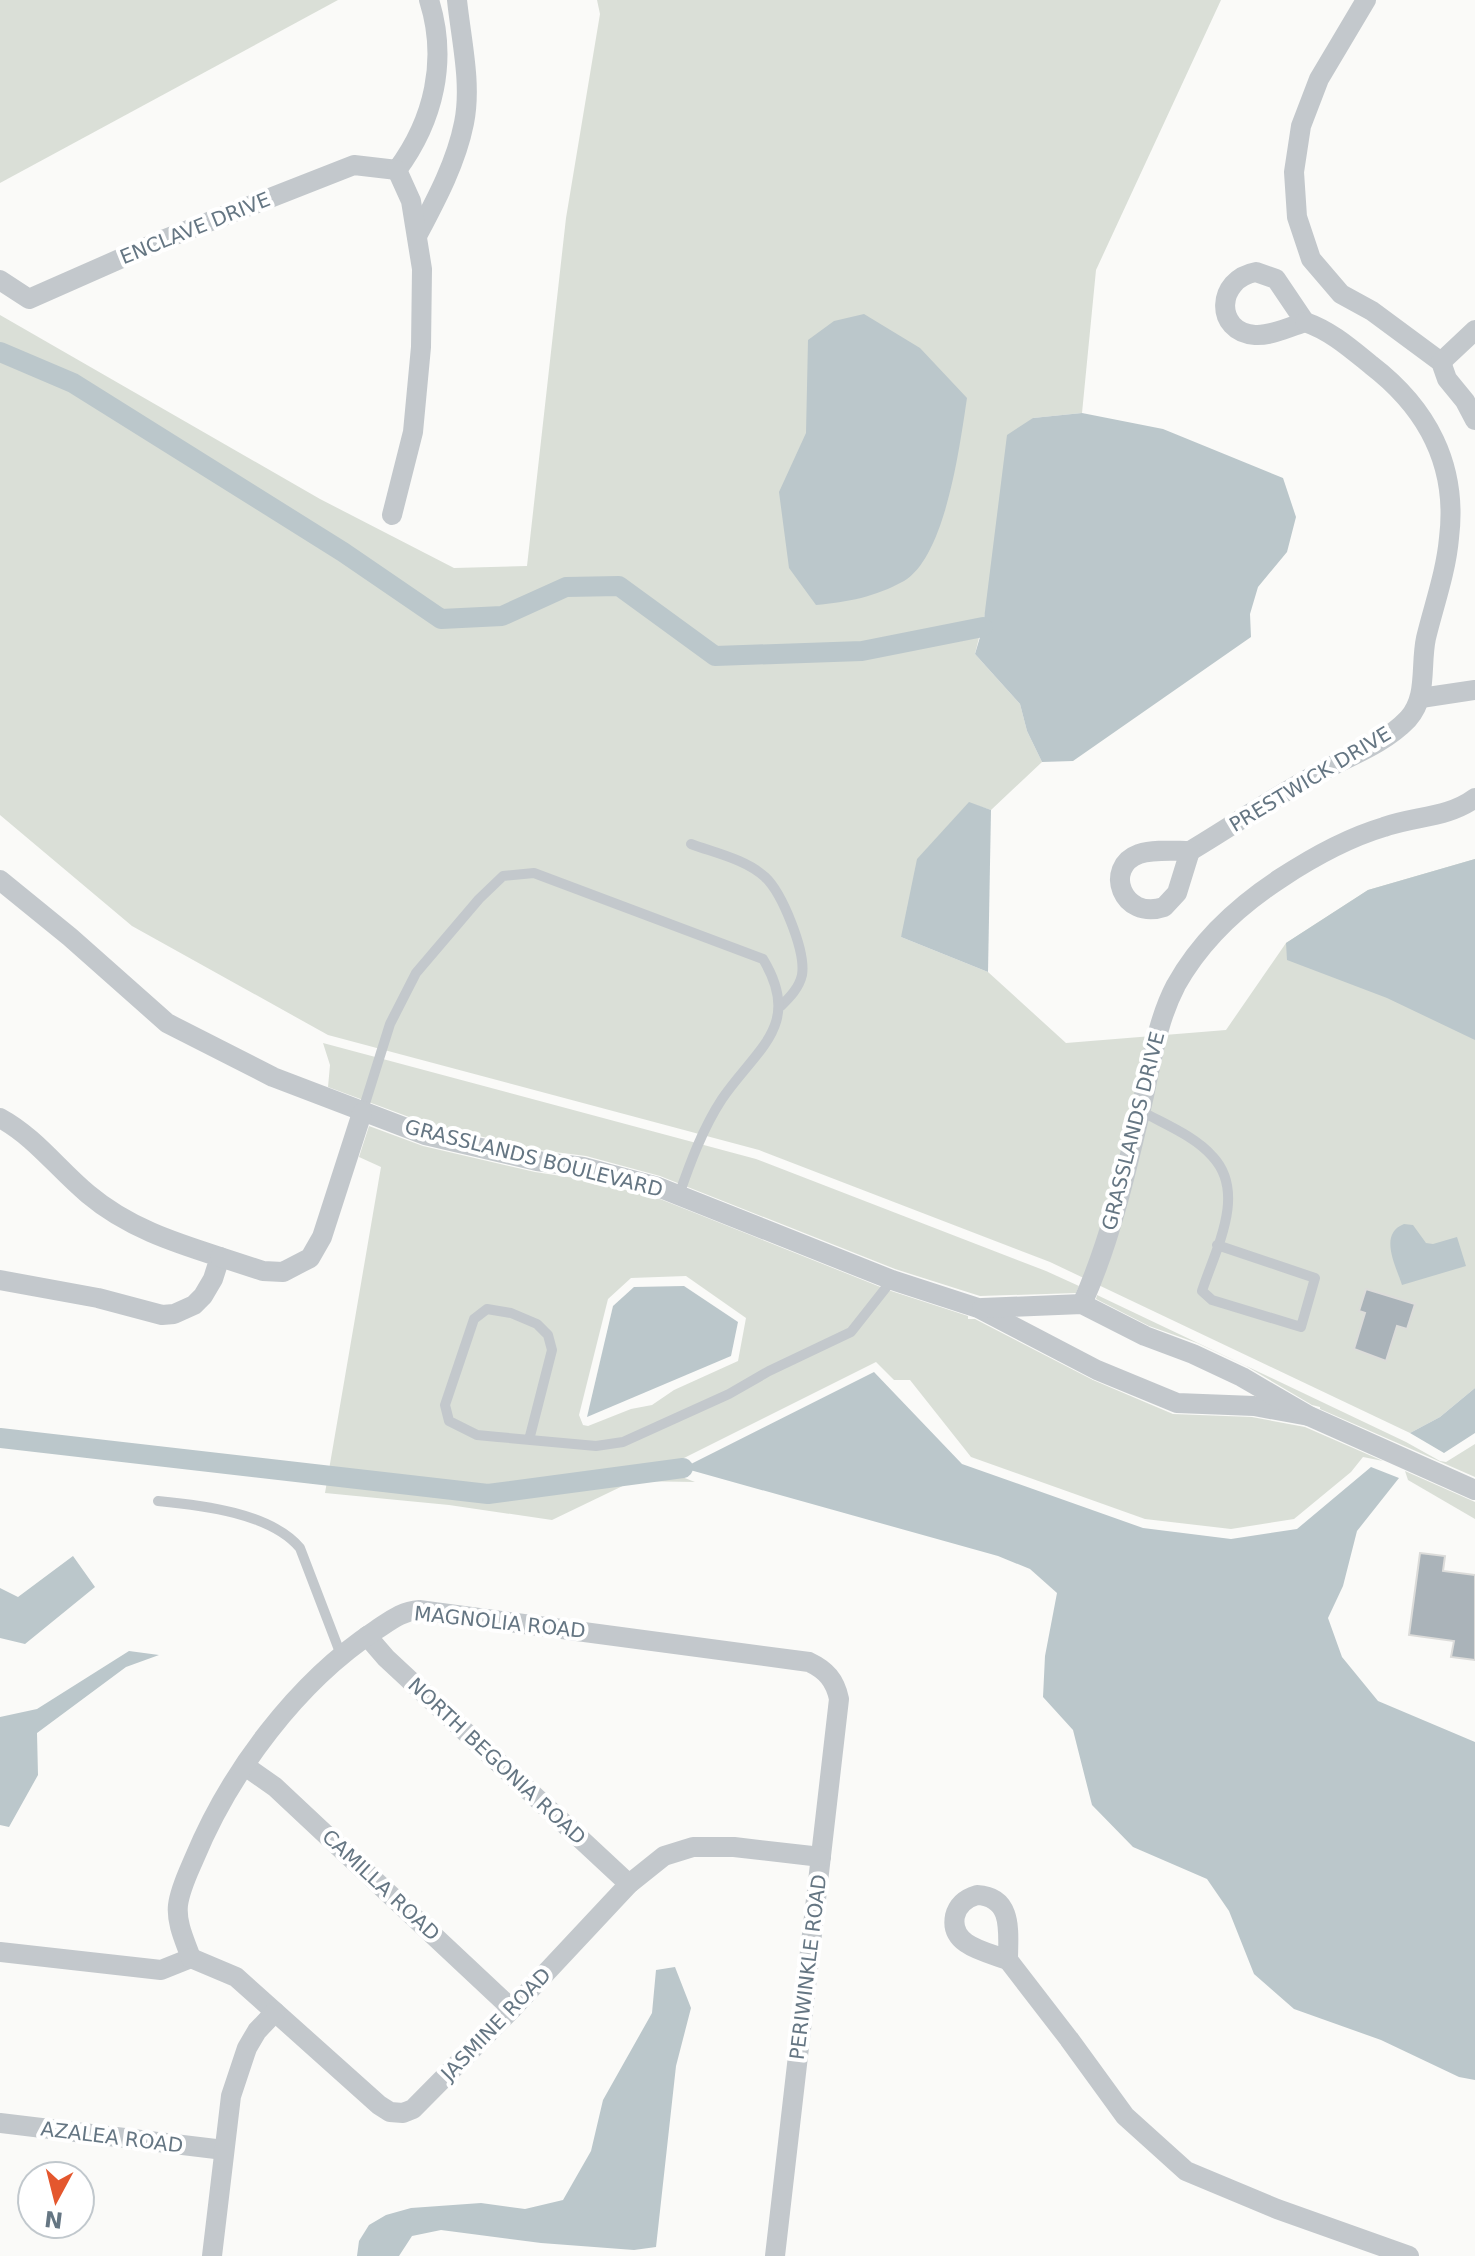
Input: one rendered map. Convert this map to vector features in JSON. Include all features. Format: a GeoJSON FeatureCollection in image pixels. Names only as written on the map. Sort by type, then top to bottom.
{"type":"FeatureCollection","features":[{"type":"Feature","properties":{"kind":"street"},"geometry":{"type":"LineString","coordinates":[[392,515],[413,432],[421,347],[422,269],[411,201],[397,170],[409,154],[426,119],[436,82],[437,43],[429,0]]}},
{"type":"Feature","properties":{"kind":"street"},"geometry":{"type":"LineString","coordinates":[[417,236],[439,195],[465,121],[466,83],[457,0]]}},
{"type":"Feature","properties":{"kind":"street"},"geometry":{"type":"LineString","coordinates":[[1366,0],[1319,79],[1301,126],[1294,172],[1297,217],[1311,259],[1341,294],[1372,311],[1441,362],[1447,379],[1465,401],[1475,420]]}},
{"type":"Feature","properties":{"kind":"street","name":"ENCLAVE DRIVE"},"geometry":{"type":"LineString","coordinates":[[0,280],[29,299],[165,239],[354,165],[397,170]]}},
{"type":"Feature","properties":{"kind":"street"},"geometry":{"type":"LineString","coordinates":[[1305,322],[1325,329],[1406,395],[1426,423],[1438,448],[1449,491],[1450,537],[1425,643],[1421,698],[1475,690]]}},
{"type":"Feature","properties":{"kind":"street"},"geometry":{"type":"LineString","coordinates":[[1441,362],[1475,330]]}},
{"type":"Feature","properties":{"kind":"street","name":"PRESTWICK DRIVE"},"geometry":{"type":"LineString","coordinates":[[1190,851],[1315,775],[1382,741],[1409,718],[1421,698]]}},
{"type":"Feature","properties":{"kind":"street","name":"GRASSLANDS DRIVE"},"geometry":{"type":"LineString","coordinates":[[1082,1304],[1107,1236],[1141,1111],[1154,1039],[1176,986],[1202,946],[1252,897],[1313,857],[1384,826],[1460,809],[1475,798]]}},
{"type":"Feature","properties":{"kind":"street","name":"GRASSLANDS BOULEVARD"},"geometry":{"type":"LineString","coordinates":[[0,880],[167,1023],[273,1077],[425,1135],[537,1161],[583,1167],[658,1187],[892,1280],[978,1308],[1097,1370],[1177,1403],[1254,1406],[1309,1416]]}},
{"type":"Feature","properties":{"kind":"street"},"geometry":{"type":"LineString","coordinates":[[0,1118],[38,1146],[87,1194],[112,1213],[164,1239],[263,1271],[283,1272],[310,1258],[325,1229],[362,1113]]}},
{"type":"Feature","properties":{"kind":"street"},"geometry":{"type":"LineString","coordinates":[[0,1280],[84,1295],[162,1315],[174,1314],[194,1305],[203,1296],[220,1257]]}},
{"type":"Feature","properties":{"kind":"street","name":"GRASSLANDS BOULEVARD"},"geometry":{"type":"LineString","coordinates":[[978,1308],[1082,1304],[1145,1336],[1242,1377],[1309,1416],[1475,1490]]}},
{"type":"Feature","properties":{"kind":"street","name":"MAGNOLIA ROAD"},"geometry":{"type":"LineString","coordinates":[[191,1958],[179,1923],[179,1901],[210,1821],[245,1766],[294,1702],[341,1655],[399,1614],[419,1610],[809,1662],[821,1667],[832,1680]]}},
{"type":"Feature","properties":{"kind":"street","name":"NORTH BEGONIA ROAD"},"geometry":{"type":"LineString","coordinates":[[367,1636],[386,1658],[629,1884]]}},
{"type":"Feature","properties":{"kind":"street","name":"PERIWINKLE ROAD"},"geometry":{"type":"LineString","coordinates":[[775,2256],[839,1699],[832,1680]]}},
{"type":"Feature","properties":{"kind":"street","name":"CAMILLA ROAD"},"geometry":{"type":"LineString","coordinates":[[245,1766],[275,1787],[512,2009]]}},
{"type":"Feature","properties":{"kind":"street","name":"JASMINE ROAD"},"geometry":{"type":"LineString","coordinates":[[191,1958],[236,1977],[379,2105],[390,2112],[403,2113],[413,2109],[512,2009],[629,1884],[664,1856],[693,1847],[734,1847],[821,1857]]}},
{"type":"Feature","properties":{"kind":"street"},"geometry":{"type":"LineString","coordinates":[[0,1952],[161,1970],[191,1958]]}},
{"type":"Feature","properties":{"kind":"street"},"geometry":{"type":"LineString","coordinates":[[1008,1960],[1125,2116],[1186,2171],[1277,2209],[1409,2256]]}},
{"type":"Feature","properties":{"kind":"street"},"geometry":{"type":"LineString","coordinates":[[212,2256],[231,2096],[237,2071],[257,2031],[275,2012]]}},
{"type":"Feature","properties":{"kind":"street","name":"AZALEA ROAD"},"geometry":{"type":"LineString","coordinates":[[0,2123],[224,2150]]}},
{"type":"Feature","properties":{"kind":"lane"},"geometry":{"type":"LineString","coordinates":[[679,1195],[692,1157],[721,1101],[771,1037],[781,1006],[795,992],[802,974],[793,931],[779,894],[749,866],[691,844]]}},
{"type":"Feature","properties":{"kind":"lane"},"geometry":{"type":"LineString","coordinates":[[362,1113],[390,1024],[416,973],[479,899],[503,876],[534,873],[763,959],[776,980],[781,1006]]}},
{"type":"Feature","properties":{"kind":"lane"},"geometry":{"type":"LineString","coordinates":[[1141,1111],[1191,1139],[1213,1156],[1225,1173],[1230,1198],[1202,1291],[1212,1300],[1301,1327],[1315,1278],[1217,1245]]}},
{"type":"Feature","properties":{"kind":"lane"},"geometry":{"type":"LineString","coordinates":[[529,1440],[552,1350],[548,1335],[537,1324],[511,1313],[487,1309],[474,1319],[445,1405],[449,1421],[477,1435],[529,1440],[596,1446],[623,1442],[729,1394],[851,1332],[892,1280]]}},
{"type":"Feature","properties":{"kind":"lane"},"geometry":{"type":"LineString","coordinates":[[158,1501],[240,1515],[269,1524],[289,1535],[300,1548],[341,1655]]}},
{"type":"Feature","properties":{"kind":"shaded area"},"geometry":{"type":"Polygon","coordinates":[[[0,0],[338,0],[0,183],[0,0]]]}},
{"type":"Feature","properties":{"kind":"shaded area"},"geometry":{"type":"Polygon","coordinates":[[[597,0],[1221,0],[1096,270],[1082,413],[1033,418],[975,654],[1020,704],[1027,731],[1042,762],[991,810],[969,803],[901,937],[988,972],[1066,1043],[1226,1030],[1286,943],[1368,890],[1475,859],[1475,1388],[1440,1417],[1410,1433],[1050,1262],[759,1150],[328,1035],[132,926],[0,815],[0,315],[320,499],[454,568],[527,566],[566,218],[600,14],[597,0]]]}},
{"type":"Feature","properties":{"kind":"shaded area"},"geometry":{"type":"Polygon","coordinates":[[[864,314],[920,348],[967,398],[960,442],[941,524],[918,568],[904,581],[872,595],[816,605],[789,568],[779,492],[806,433],[808,340],[834,321],[864,314]]]}},
{"type":"Feature","properties":{"kind":"shaded area"},"geometry":{"type":"Polygon","coordinates":[[[1082,413],[1163,429],[1283,478],[1296,517],[1287,552],[1258,587],[1250,614],[1251,637],[1073,761],[1042,762],[1027,731],[1020,704],[975,654],[983,627],[1007,435],[1033,418],[1082,413]]]}},
{"type":"Feature","properties":{"kind":"shaded area"},"geometry":{"type":"Polygon","coordinates":[[[969,802],[991,810],[988,972],[901,937],[917,859],[969,802]]]}},
{"type":"Feature","properties":{"kind":"shaded area"},"geometry":{"type":"Polygon","coordinates":[[[1475,859],[1475,1040],[1387,998],[1287,960],[1286,943],[1368,890],[1475,859]]]}},
{"type":"Feature","properties":{"kind":"shaded area"},"geometry":{"type":"Polygon","coordinates":[[[323,1043],[756,1159],[1079,1286],[1076,1293],[980,1296],[895,1269],[660,1176],[586,1156],[539,1150],[428,1124],[328,1087],[330,1065],[323,1043]]]}},
{"type":"Feature","properties":{"kind":"shaded area"},"geometry":{"type":"Polygon","coordinates":[[[369,1126],[423,1146],[655,1197],[888,1290],[968,1316],[968,1319],[975,1319],[1093,1380],[1173,1414],[1252,1417],[1305,1427],[1383,1461],[1363,1457],[1351,1472],[1294,1519],[1231,1529],[1145,1519],[971,1457],[910,1380],[894,1380],[876,1362],[680,1460],[675,1466],[677,1475],[695,1482],[633,1481],[552,1520],[449,1505],[325,1493],[381,1167],[359,1157],[369,1126]],[[686,1276],[631,1278],[608,1299],[579,1415],[583,1425],[652,1405],[674,1390],[738,1361],[746,1318],[686,1276]]]}},
{"type":"Feature","properties":{"kind":"shaded area"},"geometry":{"type":"Polygon","coordinates":[[[1404,1224],[1413,1225],[1426,1243],[1457,1237],[1466,1266],[1402,1285],[1390,1243],[1396,1229],[1404,1224]]]}},
{"type":"Feature","properties":{"kind":"shaded area"},"geometry":{"type":"Polygon","coordinates":[[[684,1286],[738,1322],[731,1356],[587,1417],[613,1306],[634,1287],[684,1286]]]}},
{"type":"Feature","properties":{"kind":"shaded area"},"geometry":{"type":"Polygon","coordinates":[[[1097,1295],[1406,1442],[1440,1461],[1446,1462],[1475,1444],[1475,1477],[1320,1409],[1246,1366],[1197,1343],[1149,1326],[1096,1299],[1097,1295]]]}},
{"type":"Feature","properties":{"kind":"shaded area"},"geometry":{"type":"Polygon","coordinates":[[[874,1372],[962,1464],[1143,1528],[1231,1539],[1297,1529],[1371,1467],[1399,1478],[1357,1531],[1343,1586],[1328,1618],[1342,1657],[1378,1701],[1475,1742],[1475,2080],[1459,2077],[1381,2040],[1294,2009],[1254,1974],[1229,1911],[1207,1879],[1133,1847],[1092,1805],[1073,1730],[1043,1697],[1045,1656],[1057,1593],[1030,1569],[998,1556],[683,1468],[874,1372]]]}},
{"type":"Feature","properties":{"kind":"shaded area"},"geometry":{"type":"Polygon","coordinates":[[[1475,1388],[1475,1433],[1444,1453],[1410,1433],[1440,1417],[1475,1388]]]}},
{"type":"Feature","properties":{"kind":"shaded area"},"geometry":{"type":"Polygon","coordinates":[[[1405,1471],[1475,1502],[1475,1519],[1408,1480],[1405,1471]]]}},
{"type":"Feature","properties":{"kind":"shaded area"},"geometry":{"type":"Polygon","coordinates":[[[73,1556],[95,1587],[25,1644],[0,1638],[0,1588],[18,1597],[73,1556]]]}},
{"type":"Feature","properties":{"kind":"shaded area"},"geometry":{"type":"Polygon","coordinates":[[[129,1651],[159,1655],[126,1667],[37,1733],[38,1775],[9,1827],[0,1825],[0,1717],[37,1709],[129,1651]]]}},
{"type":"Feature","properties":{"kind":"shaded area"},"geometry":{"type":"Polygon","coordinates":[[[675,1967],[691,2008],[676,2066],[656,2247],[634,2250],[541,2243],[441,2230],[412,2236],[399,2256],[357,2256],[359,2241],[369,2225],[386,2215],[411,2208],[481,2203],[525,2209],[563,2200],[591,2151],[603,2100],[652,2013],[656,1970],[675,1967]]]}},
{"type":"Feature","properties":{"kind":"building"},"geometry":{"type":"Polygon","coordinates":[[[1366,1289],[1415,1304],[1407,1329],[1397,1326],[1386,1361],[1354,1349],[1365,1313],[1359,1311],[1366,1289]]]}},
{"type":"Feature","properties":{"kind":"building"},"geometry":{"type":"Polygon","coordinates":[[[1420,1553],[1445,1556],[1443,1571],[1475,1575],[1475,1660],[1451,1657],[1454,1641],[1409,1635],[1420,1553]]]}},
{"type":"Feature","properties":{"kind":"waterway"},"geometry":{"type":"LineString","coordinates":[[0,352],[73,383],[343,552],[441,619],[502,616],[566,587],[619,586],[715,656],[862,651],[983,627]]}},
{"type":"Feature","properties":{"kind":"waterway"},"geometry":{"type":"LineString","coordinates":[[0,1438],[488,1494],[683,1468]]}}]}
